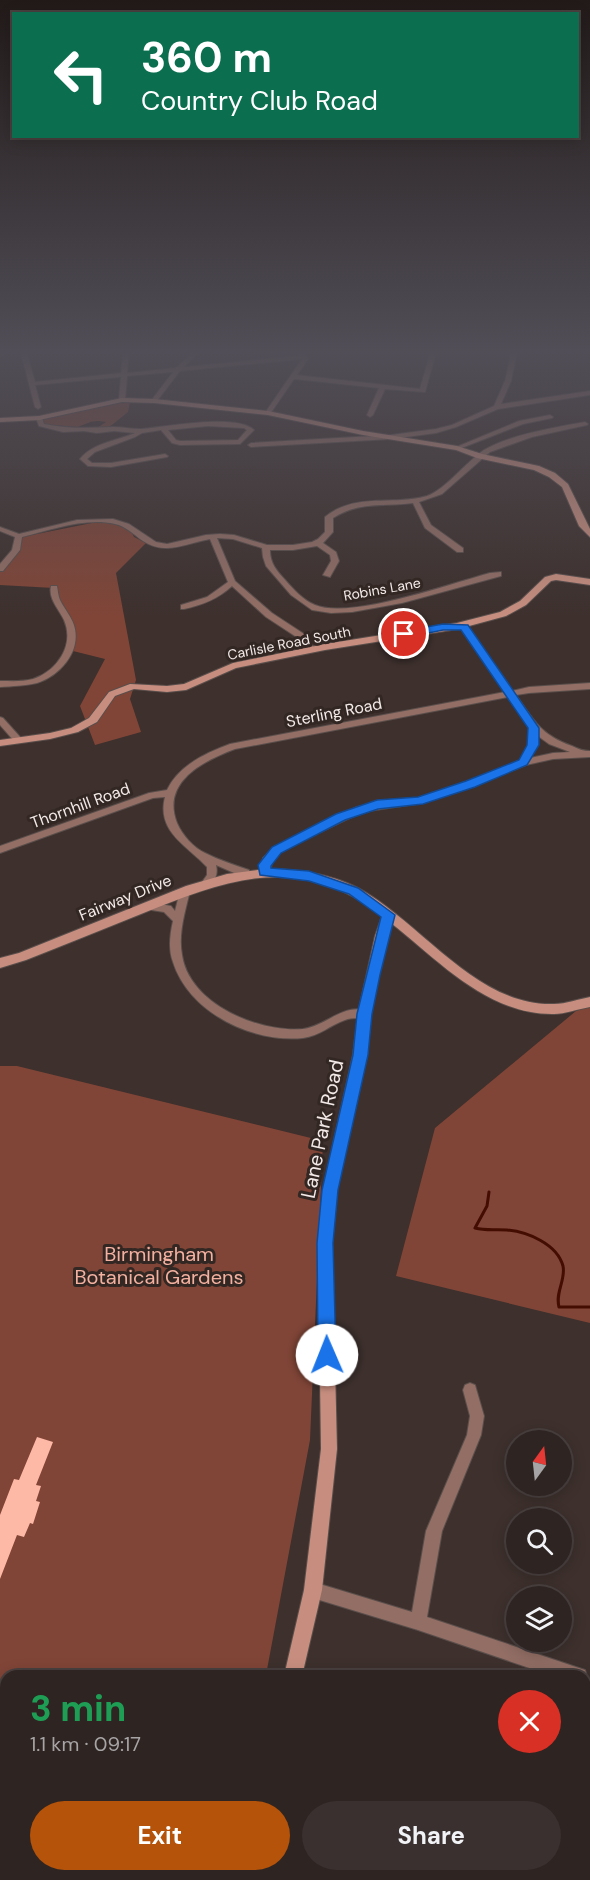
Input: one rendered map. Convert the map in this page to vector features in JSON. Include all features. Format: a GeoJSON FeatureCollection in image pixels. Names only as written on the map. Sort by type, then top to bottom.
{"type":"FeatureCollection","features":[{"type":"Feature","properties":{"kind":"street"},"geometry":{"type":"LineString","coordinates":[[124,441],[92,450],[83,459],[90,465],[111,465],[165,456]]}},
{"type":"Feature","properties":{"kind":"street"},"geometry":{"type":"LineString","coordinates":[[173,441],[180,444],[241,441]]}},
{"type":"Feature","properties":{"kind":"street"},"geometry":{"type":"LineString","coordinates":[[250,445],[325,441]]}},
{"type":"Feature","properties":{"kind":"street"},"geometry":{"type":"LineString","coordinates":[[413,441],[516,462],[552,475],[565,486],[590,534]]}},
{"type":"Feature","properties":{"kind":"street"},"geometry":{"type":"LineString","coordinates":[[457,448],[475,441]]}},
{"type":"Feature","properties":{"kind":"street"},"geometry":{"type":"LineString","coordinates":[[0,529],[19,536],[63,526],[110,520],[127,524],[138,536],[160,546],[188,543],[213,536],[240,537],[267,547],[288,548],[318,543],[329,532],[329,517],[350,505],[380,501],[415,501],[443,492],[457,475],[480,456],[516,441]]}},
{"type":"Feature","properties":{"kind":"street"},"geometry":{"type":"LineString","coordinates":[[415,501],[428,526],[460,550]]}},
{"type":"Feature","properties":{"kind":"street"},"geometry":{"type":"LineString","coordinates":[[0,569],[16,550],[19,536]]}},
{"type":"Feature","properties":{"kind":"street"},"geometry":{"type":"LineString","coordinates":[[213,536],[232,582],[269,615],[301,636],[312,650]]}},
{"type":"Feature","properties":{"kind":"street"},"geometry":{"type":"LineString","coordinates":[[318,543],[333,554],[336,561],[327,575]]}},
{"type":"Feature","properties":{"kind":"street","name":"Robins Lane"},"geometry":{"type":"LineString","coordinates":[[267,547],[265,557],[274,573],[288,588],[307,603],[328,610],[345,610],[435,594],[498,574]]}},
{"type":"Feature","properties":{"kind":"street","name":"Carlisle Road South"},"geometry":{"type":"LineString","coordinates":[[0,743],[50,736],[74,729],[93,720],[112,694],[133,686],[167,689],[186,687],[234,666],[312,650],[458,626],[503,614],[523,603],[548,579],[556,577],[590,582]]}},
{"type":"Feature","properties":{"kind":"street"},"geometry":{"type":"LineString","coordinates":[[184,607],[216,597],[232,582]]}},
{"type":"Feature","properties":{"kind":"street"},"geometry":{"type":"LineString","coordinates":[[0,684],[36,681],[53,672],[66,658],[72,638],[70,623],[54,594],[54,588]]}},
{"type":"Feature","properties":{"kind":"street"},"geometry":{"type":"LineString","coordinates":[[458,626],[464,627],[534,728],[552,742],[586,754]]}},
{"type":"Feature","properties":{"kind":"street","name":"Sterling Road"},"geometry":{"type":"LineString","coordinates":[[171,793],[180,776],[195,763],[212,753],[233,746],[511,693],[590,686]]}},
{"type":"Feature","properties":{"kind":"street"},"geometry":{"type":"LineString","coordinates":[[0,720],[18,740]]}},
{"type":"Feature","properties":{"kind":"street"},"geometry":{"type":"LineString","coordinates":[[523,763],[533,745],[534,728]]}},
{"type":"Feature","properties":{"kind":"street"},"geometry":{"type":"LineString","coordinates":[[586,754],[523,763],[419,801],[360,809],[276,850],[268,858],[265,872],[309,876],[354,891],[482,989],[502,1000],[545,1011],[575,1008],[590,1002]]}},
{"type":"Feature","properties":{"kind":"street"},"geometry":{"type":"LineString","coordinates":[[171,793],[170,816],[175,830],[185,843],[212,866],[212,876],[207,882]]}},
{"type":"Feature","properties":{"kind":"street","name":"Thornhill Road"},"geometry":{"type":"LineString","coordinates":[[0,850],[152,795],[171,793]]}},
{"type":"Feature","properties":{"kind":"street"},"geometry":{"type":"LineString","coordinates":[[198,853],[245,873]]}},
{"type":"Feature","properties":{"kind":"street","name":"Fairway Drive"},"geometry":{"type":"LineString","coordinates":[[0,963],[22,957],[207,882],[245,873],[265,872]]}},
{"type":"Feature","properties":{"kind":"street"},"geometry":{"type":"LineString","coordinates":[[185,891],[178,920],[176,948],[178,963],[186,978],[220,1013],[250,1026],[287,1034],[307,1033],[342,1014],[352,1012],[364,1014]]}},
{"type":"Feature","properties":{"kind":"street"},"geometry":{"type":"LineString","coordinates":[[148,906],[167,909],[178,920]]}},
{"type":"Feature","properties":{"kind":"street","name":"Lane Park Road"},"geometry":{"type":"LineString","coordinates":[[294,1670],[313,1590],[329,1449],[325,1243],[330,1190],[360,1055],[364,1014],[381,936],[388,915]]}},
{"type":"Feature","properties":{"kind":"street"},"geometry":{"type":"LineString","coordinates":[[418,1622],[434,1531],[474,1435],[477,1416],[470,1390]]}},
{"type":"Feature","properties":{"kind":"street"},"geometry":{"type":"LineString","coordinates":[[313,1590],[561,1670]]}},
{"type":"Feature","properties":{"kind":"green space"},"geometry":{"type":"Polygon","coordinates":[[[97,522],[111,522],[129,527],[134,537],[146,543],[116,573],[136,680],[130,699],[141,732],[95,745],[80,706],[105,659],[73,651],[74,635],[54,588],[0,585],[0,571],[19,550],[22,537],[97,522]]]}},
{"type":"Feature","properties":{"kind":"green space"},"geometry":{"type":"Polygon","coordinates":[[[590,1006],[590,1323],[396,1276],[435,1128],[576,1011],[590,1006]]]}},
{"type":"Feature","properties":{"kind":"green space","name":"Birmingham Botanical Gardens"},"geometry":{"type":"Polygon","coordinates":[[[0,1066],[17,1066],[323,1141],[310,1440],[267,1670],[0,1670],[0,1066]]]}},
{"type":"Feature","properties":{"kind":"building"},"geometry":{"type":"Polygon","coordinates":[[[37,1437],[53,1442],[36,1485],[41,1486],[36,1501],[40,1502],[33,1524],[30,1523],[24,1537],[17,1535],[0,1579],[0,1515],[14,1479],[19,1480],[37,1437]]]}},
{"type":"Feature","properties":{"kind":"waterway"},"geometry":{"type":"LineString","coordinates":[[489,1192],[487,1206],[475,1228],[515,1231],[541,1240],[555,1251],[563,1266],[564,1271],[558,1296],[559,1307],[590,1307]]}},
{"type":"Feature","properties":{"kind":"route"},"geometry":{"type":"LineString","coordinates":[[327,1355],[325,1243],[330,1190],[360,1055],[364,1014],[381,936],[388,915],[354,891],[309,876],[265,872],[265,865],[276,850],[340,817],[377,805],[419,801],[470,784],[523,763],[533,745],[534,728],[464,627],[443,627],[404,634]]}}]}
